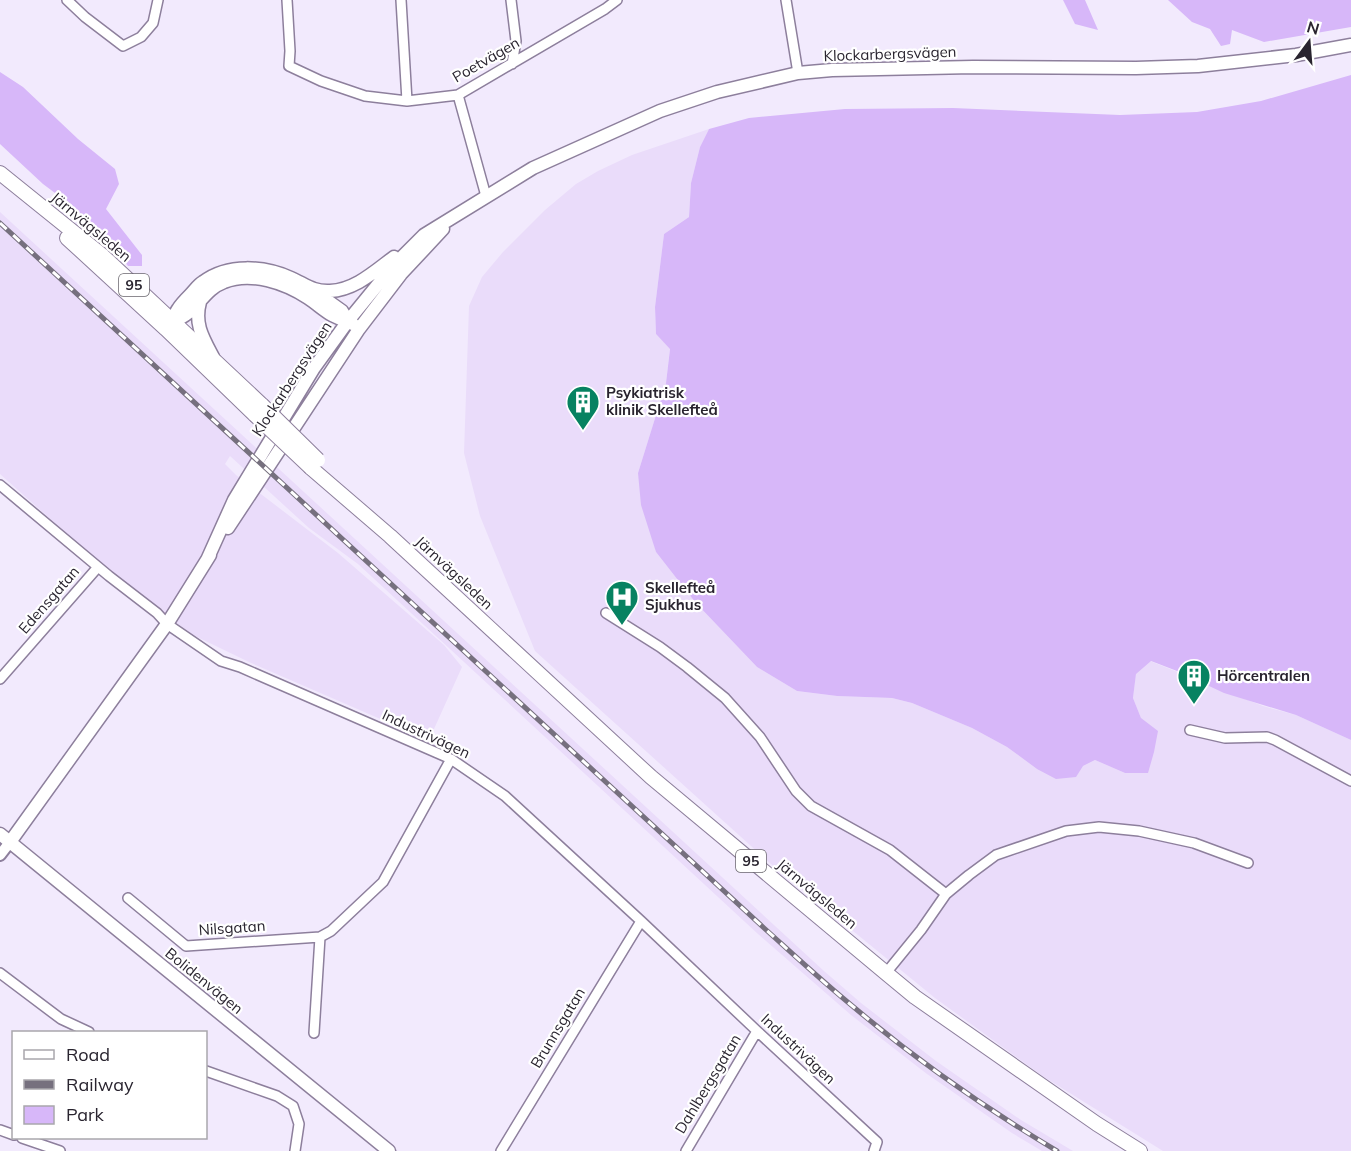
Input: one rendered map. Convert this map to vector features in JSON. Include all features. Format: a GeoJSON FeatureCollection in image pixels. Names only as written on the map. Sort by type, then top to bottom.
{"type":"FeatureCollection","features":[{"type":"Feature","properties":{"kind":"main road","name":"Klockarbergsvägen"},"geometry":{"type":"LineString","coordinates":[[207,560],[234,500],[314,368],[348,321],[393,266],[424,235],[533,168],[660,111],[717,92],[798,73],[832,70],[973,67],[1198,66],[1296,55],[1351,45]]}},
{"type":"Feature","properties":{"kind":"main road","name":"Järnvägsleden"},"geometry":{"type":"LineString","coordinates":[[0,174],[170,325],[390,536],[651,777],[915,997],[1140,1151]]}},
{"type":"Feature","properties":{"kind":"main road","name":"Klockarbergsvägen"},"geometry":{"type":"LineString","coordinates":[[5,838],[167,624],[359,329],[401,274],[459,214]]}},
{"type":"Feature","properties":{"kind":"main road"},"geometry":{"type":"LineString","coordinates":[[310,289],[329,291],[348,287],[366,278],[424,235]]}},
{"type":"Feature","properties":{"kind":"main road"},"geometry":{"type":"LineString","coordinates":[[170,325],[177,309],[202,282],[236,268],[270,271],[292,278],[342,312],[348,321],[359,329]]}},
{"type":"Feature","properties":{"kind":"main road"},"geometry":{"type":"LineString","coordinates":[[170,325],[183,318],[211,289],[236,278],[250,278],[287,286],[337,319],[348,321]]}},
{"type":"Feature","properties":{"kind":"main road"},"geometry":{"type":"LineString","coordinates":[[200,302],[197,313],[199,326],[215,361]]}},
{"type":"Feature","properties":{"kind":"main road","name":"Järnvägsleden"},"geometry":{"type":"LineString","coordinates":[[170,325],[215,361],[259,410]]}},
{"type":"Feature","properties":{"kind":"main road","name":"Bolidenvägen"},"geometry":{"type":"LineString","coordinates":[[5,838],[388,1151]]}},
{"type":"Feature","properties":{"kind":"street"},"geometry":{"type":"LineString","coordinates":[[67,0],[123,46],[141,37],[153,23],[158,0]]}},
{"type":"Feature","properties":{"kind":"street","name":"Poetvägen"},"geometry":{"type":"LineString","coordinates":[[287,0],[290,66],[321,81],[365,96],[407,101],[458,95],[617,0]]}},
{"type":"Feature","properties":{"kind":"street"},"geometry":{"type":"LineString","coordinates":[[402,0],[407,101]]}},
{"type":"Feature","properties":{"kind":"street"},"geometry":{"type":"LineString","coordinates":[[511,0],[516,41],[512,64]]}},
{"type":"Feature","properties":{"kind":"street"},"geometry":{"type":"LineString","coordinates":[[786,0],[798,73]]}},
{"type":"Feature","properties":{"kind":"street"},"geometry":{"type":"LineString","coordinates":[[458,95],[486,196]]}},
{"type":"Feature","properties":{"kind":"street","name":"Industrivägen"},"geometry":{"type":"LineString","coordinates":[[0,485],[167,624],[221,661],[451,759],[506,796],[641,921],[876,1146]]}},
{"type":"Feature","properties":{"kind":"street","name":"Edensgatan"},"geometry":{"type":"LineString","coordinates":[[0,679],[98,567]]}},
{"type":"Feature","properties":{"kind":"street"},"geometry":{"type":"LineString","coordinates":[[606,613],[660,647],[724,698],[760,737],[796,791],[811,806],[890,850],[946,894]]}},
{"type":"Feature","properties":{"kind":"street"},"geometry":{"type":"LineString","coordinates":[[1191,730],[1225,738],[1267,737],[1351,781]]}},
{"type":"Feature","properties":{"kind":"street"},"geometry":{"type":"LineString","coordinates":[[314,1033],[320,937],[331,931],[383,882],[451,759]]}},
{"type":"Feature","properties":{"kind":"street"},"geometry":{"type":"LineString","coordinates":[[886,973],[921,930],[946,894],[996,855],[1066,831],[1099,827],[1139,831],[1194,843],[1248,863]]}},
{"type":"Feature","properties":{"kind":"street","name":"Klockarbergsvägen"},"geometry":{"type":"LineString","coordinates":[[0,855],[5,838]]}},
{"type":"Feature","properties":{"kind":"street","name":"Nilsgatan"},"geometry":{"type":"LineString","coordinates":[[128,898],[186,946],[320,937]]}},
{"type":"Feature","properties":{"kind":"street","name":"Brunnsgatan"},"geometry":{"type":"LineString","coordinates":[[501,1151],[641,921]]}},
{"type":"Feature","properties":{"kind":"street"},"geometry":{"type":"LineString","coordinates":[[0,973],[62,1019],[87,1031]]}},
{"type":"Feature","properties":{"kind":"street","name":"Dahlbergsgatan"},"geometry":{"type":"LineString","coordinates":[[686,1151],[757,1032]]}},
{"type":"Feature","properties":{"kind":"street"},"geometry":{"type":"LineString","coordinates":[[207,1071],[277,1096],[293,1106],[299,1125],[295,1151]]}},
{"type":"Feature","properties":{"kind":"street"},"geometry":{"type":"LineString","coordinates":[[27,1139],[60,1151]]}},
{"type":"Feature","properties":{"kind":"shaded area","name":"Skellefteå Sjukhus"},"geometry":{"type":"Polygon","coordinates":[[[709,129],[700,147],[691,183],[689,217],[664,234],[655,307],[656,334],[670,348],[666,383],[638,473],[656,552],[695,602],[757,667],[797,691],[837,696],[892,698],[912,703],[972,728],[1007,747],[1037,769],[1083,766],[1095,760],[1125,773],[1141,718],[1133,698],[1136,673],[1150,661],[1263,706],[1296,715],[1351,740],[1351,1151],[1163,1151],[1044,1077],[935,998],[771,864],[535,651],[480,516],[464,453],[469,306],[482,277],[503,252],[545,210],[576,184],[632,155],[709,129]]]}},
{"type":"Feature","properties":{"kind":"shaded area"},"geometry":{"type":"Polygon","coordinates":[[[0,212],[824,971],[936,1061],[1021,1120],[1073,1151],[1042,1151],[1012,1133],[927,1074],[851,1015],[758,934],[358,564],[309,528],[230,456],[225,464],[236,475],[338,553],[444,645],[462,667],[429,740],[249,662],[191,634],[104,567],[0,474],[0,212]]]}},
{"type":"Feature","properties":{"kind":"green space"},"geometry":{"type":"Polygon","coordinates":[[[1063,0],[1085,0],[1098,30],[1075,24],[1063,0]]]}},
{"type":"Feature","properties":{"kind":"green space"},"geometry":{"type":"Polygon","coordinates":[[[1168,0],[1351,0],[1351,27],[1264,42],[1232,30],[1230,44],[1221,46],[1210,29],[1192,22],[1168,0]]]}},
{"type":"Feature","properties":{"kind":"green space"},"geometry":{"type":"Polygon","coordinates":[[[0,72],[23,87],[78,139],[115,169],[119,184],[106,209],[142,255],[142,266],[128,266],[102,232],[43,184],[0,144],[0,72]]]}},
{"type":"Feature","properties":{"kind":"green space"},"geometry":{"type":"Polygon","coordinates":[[[1351,75],[1351,740],[1296,715],[1224,693],[1151,661],[1136,674],[1133,698],[1141,718],[1158,731],[1148,773],[1125,773],[1095,760],[1083,766],[1076,777],[1056,779],[1037,769],[1007,747],[972,728],[912,703],[892,698],[837,696],[797,691],[757,667],[695,602],[656,552],[641,505],[638,473],[666,383],[670,349],[656,334],[655,307],[664,234],[689,217],[691,183],[700,147],[709,129],[749,118],[845,109],[953,108],[1120,115],[1197,112],[1261,101],[1351,75]]]}},
{"type":"Feature","properties":{"kind":"railway"},"geometry":{"type":"LineString","coordinates":[[0,223],[821,979],[880,1029],[929,1066],[979,1102],[1057,1151]]}},
{"type":"Feature","properties":{"kind":"place","name":"Psykiatrisk klinik Skellefteå"},"geometry":{"type":"Point","coordinates":[583,431]}},
{"type":"Feature","properties":{"kind":"place","name":"Skellefteå Sjukhus"},"geometry":{"type":"Point","coordinates":[622,626]}},
{"type":"Feature","properties":{"kind":"place","name":"Hörcentralen"},"geometry":{"type":"Point","coordinates":[1194,705]}}]}
